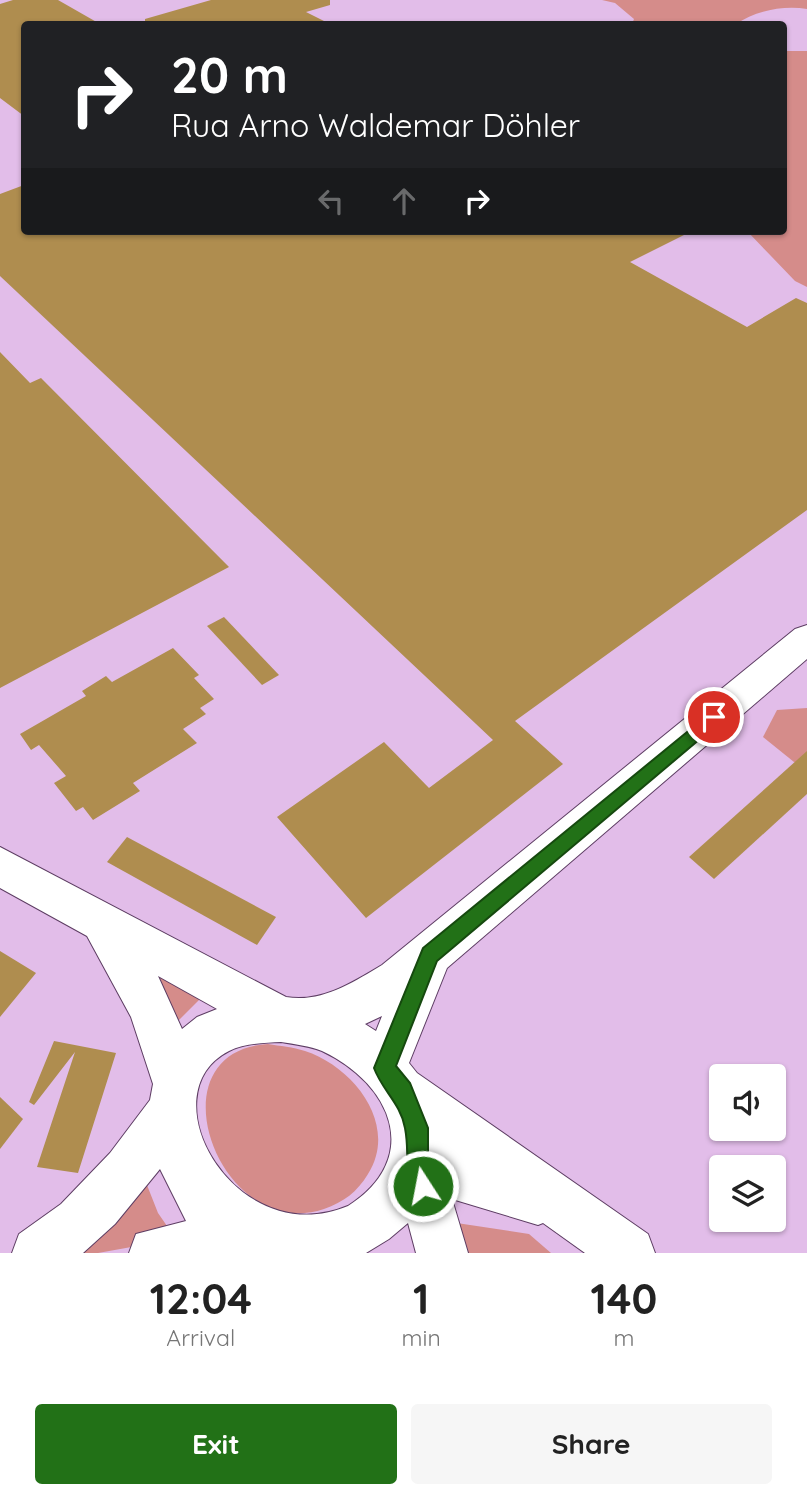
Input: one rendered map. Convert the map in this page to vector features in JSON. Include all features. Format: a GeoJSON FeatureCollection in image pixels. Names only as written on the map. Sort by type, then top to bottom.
{"type":"FeatureCollection","features":[{"type":"Feature","properties":{"kind":"main road"},"geometry":{"type":"LineString","coordinates":[[38,1253],[61,1238],[125,1178],[174,1096],[188,1056],[205,1039],[229,1027],[295,1021],[362,1003],[398,981],[807,639]]}},
{"type":"Feature","properties":{"kind":"main road"},"geometry":{"type":"LineString","coordinates":[[0,866],[103,924],[295,1021],[339,1035],[393,1080],[622,1252]]}},
{"type":"Feature","properties":{"kind":"main road"},"geometry":{"type":"LineString","coordinates":[[103,924],[151,1007],[174,1096],[188,1173],[204,1202],[243,1236]]}},
{"type":"Feature","properties":{"kind":"main road"},"geometry":{"type":"LineString","coordinates":[[430,954],[393,1080],[416,1128],[416,1164],[442,1253]]}},
{"type":"Feature","properties":{"kind":"main road"},"geometry":{"type":"LineString","coordinates":[[416,1164],[561,1205]]}},
{"type":"Feature","properties":{"kind":"main road"},"geometry":{"type":"LineString","coordinates":[[155,1253],[243,1236],[309,1250],[366,1225],[389,1208],[407,1186],[416,1164]]}},
{"type":"Feature","properties":{"kind":"shaded area"},"geometry":{"type":"Polygon","coordinates":[[[602,0],[807,0],[807,9],[770,10],[742,21],[633,21],[615,3],[602,0]]]}},
{"type":"Feature","properties":{"kind":"shaded area"},"geometry":{"type":"Polygon","coordinates":[[[787,51],[807,51],[807,287],[795,281],[751,235],[787,235],[787,51]]]}},
{"type":"Feature","properties":{"kind":"shaded area"},"geometry":{"type":"Polygon","coordinates":[[[807,708],[807,765],[794,762],[763,737],[777,710],[807,708]]]}},
{"type":"Feature","properties":{"kind":"shaded area"},"geometry":{"type":"Polygon","coordinates":[[[155,963],[200,999],[175,1024],[155,963]]]}},
{"type":"Feature","properties":{"kind":"shaded area"},"geometry":{"type":"Polygon","coordinates":[[[268,1044],[305,1051],[340,1070],[355,1084],[375,1118],[378,1136],[376,1155],[368,1174],[349,1196],[324,1209],[287,1212],[254,1199],[229,1174],[212,1142],[206,1109],[212,1078],[232,1055],[268,1044]]]}},
{"type":"Feature","properties":{"kind":"shaded area"},"geometry":{"type":"Polygon","coordinates":[[[145,1180],[158,1213],[176,1239],[98,1253],[79,1253],[145,1180]]]}},
{"type":"Feature","properties":{"kind":"shaded area"},"geometry":{"type":"Polygon","coordinates":[[[450,1222],[529,1234],[551,1253],[459,1253],[450,1222]]]}},
{"type":"Feature","properties":{"kind":"building"},"geometry":{"type":"Polygon","coordinates":[[[13,0],[58,0],[95,21],[21,21],[21,114],[0,98],[0,4],[13,0]]]}},
{"type":"Feature","properties":{"kind":"building"},"geometry":{"type":"Polygon","coordinates":[[[211,0],[330,0],[330,5],[306,12],[324,21],[145,19],[211,0]]]}},
{"type":"Feature","properties":{"kind":"building"},"geometry":{"type":"Polygon","coordinates":[[[21,186],[21,235],[684,235],[630,262],[747,327],[796,298],[807,303],[807,510],[515,721],[563,764],[366,918],[277,817],[384,742],[429,788],[493,740],[0,276],[0,194],[21,186]]]}},
{"type":"Feature","properties":{"kind":"building"},"geometry":{"type":"Polygon","coordinates":[[[0,352],[30,383],[41,378],[229,567],[0,688],[0,352]]]}},
{"type":"Feature","properties":{"kind":"building"},"geometry":{"type":"Polygon","coordinates":[[[224,617],[279,675],[262,685],[207,626],[224,617]]]}},
{"type":"Feature","properties":{"kind":"building"},"geometry":{"type":"Polygon","coordinates":[[[173,648],[199,675],[194,678],[214,699],[200,708],[206,714],[183,729],[197,743],[133,783],[140,791],[93,820],[83,807],[76,811],[54,783],[66,776],[39,745],[31,750],[20,734],[86,696],[82,691],[106,676],[112,682],[173,648]]]}},
{"type":"Feature","properties":{"kind":"building"},"geometry":{"type":"Polygon","coordinates":[[[807,751],[807,794],[714,879],[689,857],[807,751]]]}},
{"type":"Feature","properties":{"kind":"building"},"geometry":{"type":"Polygon","coordinates":[[[127,837],[276,917],[257,945],[107,862],[127,837]]]}},
{"type":"Feature","properties":{"kind":"building"},"geometry":{"type":"Polygon","coordinates":[[[0,951],[36,973],[0,1017],[0,951]]]}},
{"type":"Feature","properties":{"kind":"building"},"geometry":{"type":"Polygon","coordinates":[[[54,1041],[116,1053],[78,1173],[37,1167],[75,1052],[34,1105],[29,1102],[54,1041]]]}},
{"type":"Feature","properties":{"kind":"building"},"geometry":{"type":"Polygon","coordinates":[[[0,1097],[23,1119],[0,1149],[0,1097]]]}},
{"type":"Feature","properties":{"kind":"route"},"geometry":{"type":"LineString","coordinates":[[423,1186],[416,1164],[416,1128],[402,1091],[384,1068],[430,954],[714,717]]}}]}
